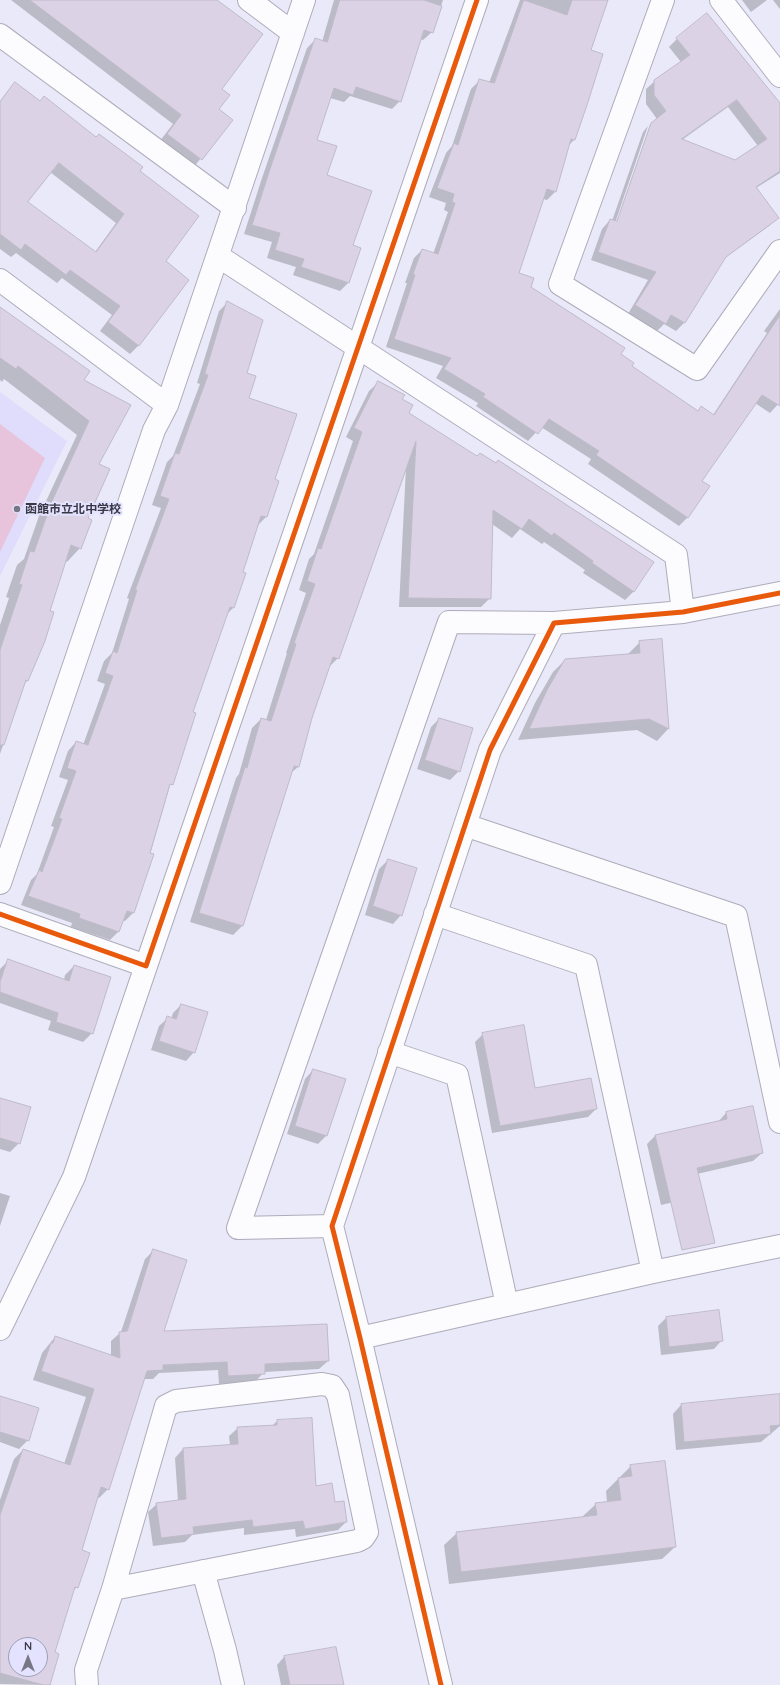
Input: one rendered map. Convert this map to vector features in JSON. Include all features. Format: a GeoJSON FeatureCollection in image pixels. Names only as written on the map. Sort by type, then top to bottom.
{"type":"FeatureCollection","features":[{"type":"Feature","properties":{"kind":"street"},"geometry":{"type":"LineString","coordinates":[[249,0],[293,33]]}},
{"type":"Feature","properties":{"kind":"street"},"geometry":{"type":"LineString","coordinates":[[0,883],[154,430],[167,405],[235,208],[304,0]]}},
{"type":"Feature","properties":{"kind":"street"},"geometry":{"type":"LineString","coordinates":[[0,1329],[7,1296],[74,1177],[477,0]]}},
{"type":"Feature","properties":{"kind":"street"},"geometry":{"type":"LineString","coordinates":[[663,0],[560,284],[697,368],[780,251]]}},
{"type":"Feature","properties":{"kind":"street"},"geometry":{"type":"LineString","coordinates":[[721,0],[780,76]]}},
{"type":"Feature","properties":{"kind":"street"},"geometry":{"type":"LineString","coordinates":[[0,35],[235,208]]}},
{"type":"Feature","properties":{"kind":"street"},"geometry":{"type":"LineString","coordinates":[[218,256],[676,555],[683,612]]}},
{"type":"Feature","properties":{"kind":"street"},"geometry":{"type":"LineString","coordinates":[[0,280],[167,405]]}},
{"type":"Feature","properties":{"kind":"street"},"geometry":{"type":"LineString","coordinates":[[332,1226],[238,1228],[449,622],[554,623],[683,612],[780,594]]}},
{"type":"Feature","properties":{"kind":"street"},"geometry":{"type":"LineString","coordinates":[[441,1685],[360,1338],[332,1226],[490,750],[554,623]]}},
{"type":"Feature","properties":{"kind":"street"},"geometry":{"type":"LineString","coordinates":[[465,825],[736,916],[780,1122]]}},
{"type":"Feature","properties":{"kind":"street"},"geometry":{"type":"LineString","coordinates":[[435,914],[586,965],[652,1272]]}},
{"type":"Feature","properties":{"kind":"street"},"geometry":{"type":"LineString","coordinates":[[1,916],[146,966]]}},
{"type":"Feature","properties":{"kind":"street"},"geometry":{"type":"LineString","coordinates":[[389,1052],[457,1075],[507,1305]]}},
{"type":"Feature","properties":{"kind":"street"},"geometry":{"type":"LineString","coordinates":[[360,1338],[652,1272],[780,1246]]}},
{"type":"Feature","properties":{"kind":"street"},"geometry":{"type":"LineString","coordinates":[[87,1685],[86,1670],[113,1589],[166,1406],[176,1401],[322,1384],[332,1386],[338,1395],[367,1532],[363,1538],[357,1541],[113,1589]]}},
{"type":"Feature","properties":{"kind":"street"},"geometry":{"type":"LineString","coordinates":[[203,1571],[233,1685]]}},
{"type":"Feature","properties":{"kind":"shaded area","name":"函館市立北中学校"},"geometry":{"type":"Polygon","coordinates":[[[0,392],[67,441],[0,576],[0,392]]]}},
{"type":"Feature","properties":{"kind":"shaded area"},"geometry":{"type":"Polygon","coordinates":[[[0,424],[45,458],[0,552],[0,424]]]}},
{"type":"Feature","properties":{"kind":"building"},"geometry":{"type":"Polygon","coordinates":[[[30,0],[217,0],[263,34],[222,89],[230,95],[219,109],[233,120],[202,160],[167,134],[181,115],[30,0]]]}},
{"type":"Feature","properties":{"kind":"building"},"geometry":{"type":"Polygon","coordinates":[[[340,0],[424,0],[442,6],[433,33],[424,30],[401,102],[356,87],[353,95],[334,88],[317,140],[337,146],[327,175],[372,191],[353,245],[361,248],[349,283],[301,267],[304,259],[275,250],[280,233],[252,225],[315,38],[327,42],[340,0]]]}},
{"type":"Feature","properties":{"kind":"building"},"geometry":{"type":"Polygon","coordinates":[[[524,0],[567,15],[572,0],[608,0],[591,50],[603,54],[588,102],[575,140],[571,139],[556,192],[547,189],[519,273],[534,278],[531,287],[625,348],[621,354],[634,363],[632,366],[698,411],[701,406],[714,415],[780,315],[780,406],[762,395],[702,481],[710,486],[688,518],[596,455],[599,451],[549,419],[538,434],[483,397],[485,394],[444,369],[451,358],[394,339],[422,249],[438,254],[455,203],[452,202],[454,194],[437,188],[454,143],[458,145],[479,79],[494,83],[524,0]]]}},
{"type":"Feature","properties":{"kind":"building"},"geometry":{"type":"Polygon","coordinates":[[[707,13],[780,103],[780,171],[756,187],[779,218],[726,257],[685,323],[671,315],[666,324],[635,305],[656,272],[598,252],[610,219],[617,221],[651,123],[666,111],[654,95],[654,80],[690,55],[676,38],[707,13]],[[737,100],[682,139],[735,160],[767,139],[737,100]]]}},
{"type":"Feature","properties":{"kind":"building"},"geometry":{"type":"Polygon","coordinates":[[[15,82],[40,101],[44,96],[96,137],[99,134],[143,167],[140,171],[199,216],[166,261],[189,280],[139,346],[108,322],[120,306],[70,270],[66,275],[25,244],[21,250],[0,234],[0,102],[15,82]],[[59,163],[28,202],[96,252],[124,214],[59,163]]]}},
{"type":"Feature","properties":{"kind":"building"},"geometry":{"type":"Polygon","coordinates":[[[227,301],[263,320],[247,373],[256,376],[249,398],[297,414],[275,479],[279,481],[267,517],[261,516],[243,572],[246,573],[234,608],[230,607],[193,712],[196,713],[173,785],[170,784],[150,853],[154,854],[134,913],[127,911],[119,932],[79,918],[80,914],[28,896],[39,870],[42,872],[62,819],[59,818],[76,771],[67,768],[76,741],[88,745],[113,676],[105,673],[113,651],[117,653],[137,590],[135,590],[169,499],[160,496],[175,453],[179,454],[208,375],[205,374],[227,301]]]}},
{"type":"Feature","properties":{"kind":"building"},"geometry":{"type":"Polygon","coordinates":[[[0,307],[90,371],[84,380],[131,405],[99,464],[110,469],[88,518],[92,520],[81,549],[71,545],[50,611],[54,612],[45,641],[28,681],[26,680],[4,745],[0,745],[0,650],[22,585],[19,584],[30,551],[34,552],[52,501],[89,421],[18,366],[16,369],[0,358],[0,307]]]}},
{"type":"Feature","properties":{"kind":"building"},"geometry":{"type":"Polygon","coordinates":[[[378,381],[405,395],[402,399],[413,405],[409,413],[477,456],[480,453],[496,463],[498,460],[654,562],[634,592],[592,563],[593,561],[554,533],[552,536],[529,519],[522,529],[493,510],[491,599],[408,598],[416,441],[339,659],[333,657],[312,718],[299,767],[294,766],[243,926],[199,913],[245,767],[247,768],[261,718],[271,721],[296,644],[294,643],[315,584],[307,581],[318,548],[321,549],[362,432],[354,428],[378,381]]]}},
{"type":"Feature","properties":{"kind":"building"},"geometry":{"type":"Polygon","coordinates":[[[662,639],[669,729],[649,719],[529,729],[547,690],[565,659],[640,653],[639,641],[662,639]]]}},
{"type":"Feature","properties":{"kind":"building"},"geometry":{"type":"Polygon","coordinates":[[[439,718],[473,728],[460,772],[425,760],[439,718]]]}},
{"type":"Feature","properties":{"kind":"building"},"geometry":{"type":"Polygon","coordinates":[[[388,859],[417,868],[402,916],[373,906],[388,859]]]}},
{"type":"Feature","properties":{"kind":"building"},"geometry":{"type":"Polygon","coordinates":[[[8,959],[69,981],[74,965],[111,977],[93,1034],[56,1022],[58,1013],[0,992],[0,982],[8,959]]]}},
{"type":"Feature","properties":{"kind":"building"},"geometry":{"type":"Polygon","coordinates":[[[181,1004],[208,1012],[195,1053],[159,1041],[167,1016],[176,1019],[181,1004]]]}},
{"type":"Feature","properties":{"kind":"building"},"geometry":{"type":"Polygon","coordinates":[[[524,1025],[535,1088],[591,1078],[597,1109],[500,1126],[482,1033],[524,1025]]]}},
{"type":"Feature","properties":{"kind":"building"},"geometry":{"type":"Polygon","coordinates":[[[313,1069],[346,1079],[327,1136],[295,1126],[313,1069]]]}},
{"type":"Feature","properties":{"kind":"building"},"geometry":{"type":"Polygon","coordinates":[[[0,1098],[31,1107],[20,1144],[0,1138],[0,1098]]]}},
{"type":"Feature","properties":{"kind":"building"},"geometry":{"type":"Polygon","coordinates":[[[753,1106],[763,1153],[697,1168],[715,1243],[682,1250],[655,1135],[727,1119],[726,1112],[753,1106]]]}},
{"type":"Feature","properties":{"kind":"building"},"geometry":{"type":"Polygon","coordinates":[[[153,1249],[187,1260],[164,1331],[327,1324],[329,1361],[265,1364],[265,1374],[228,1376],[227,1362],[163,1365],[163,1370],[147,1371],[109,1490],[101,1487],[82,1550],[90,1553],[78,1588],[75,1587],[55,1652],[59,1654],[50,1685],[43,1685],[14,1677],[48,1677],[48,1637],[8,1637],[8,1675],[0,1673],[0,1515],[23,1449],[70,1465],[94,1389],[41,1371],[55,1336],[120,1358],[119,1332],[127,1331],[153,1249]]]}},
{"type":"Feature","properties":{"kind":"building"},"geometry":{"type":"Polygon","coordinates":[[[719,1310],[723,1341],[669,1347],[666,1317],[719,1310]]]}},
{"type":"Feature","properties":{"kind":"building"},"geometry":{"type":"Polygon","coordinates":[[[780,1394],[780,1425],[770,1426],[771,1434],[684,1442],[681,1404],[780,1394]]]}},
{"type":"Feature","properties":{"kind":"building"},"geometry":{"type":"Polygon","coordinates":[[[0,1396],[39,1408],[29,1441],[0,1432],[0,1396]]]}},
{"type":"Feature","properties":{"kind":"building"},"geometry":{"type":"Polygon","coordinates":[[[312,1418],[316,1486],[332,1483],[335,1502],[344,1501],[347,1522],[305,1529],[303,1521],[253,1527],[252,1520],[193,1527],[194,1534],[161,1538],[156,1503],[186,1499],[183,1448],[238,1444],[237,1427],[277,1425],[277,1420],[312,1418]]]}},
{"type":"Feature","properties":{"kind":"building"},"geometry":{"type":"Polygon","coordinates":[[[665,1461],[676,1547],[461,1572],[456,1532],[597,1515],[595,1503],[621,1500],[618,1478],[632,1476],[630,1465],[665,1461]]]}},
{"type":"Feature","properties":{"kind":"building"},"geometry":{"type":"Polygon","coordinates":[[[336,1647],[344,1685],[290,1685],[284,1656],[336,1647]]]}},
{"type":"Feature","properties":{"kind":"cycle path"},"geometry":{"type":"LineString","coordinates":[[0,914],[146,966],[477,0]]}},
{"type":"Feature","properties":{"kind":"cycle path"},"geometry":{"type":"LineString","coordinates":[[441,1685],[360,1338],[332,1226],[490,750],[554,623],[683,612],[780,593]]}},
{"type":"Feature","properties":{"kind":"place","name":"函館市立北中学校"},"geometry":{"type":"Point","coordinates":[17,509]}}]}
